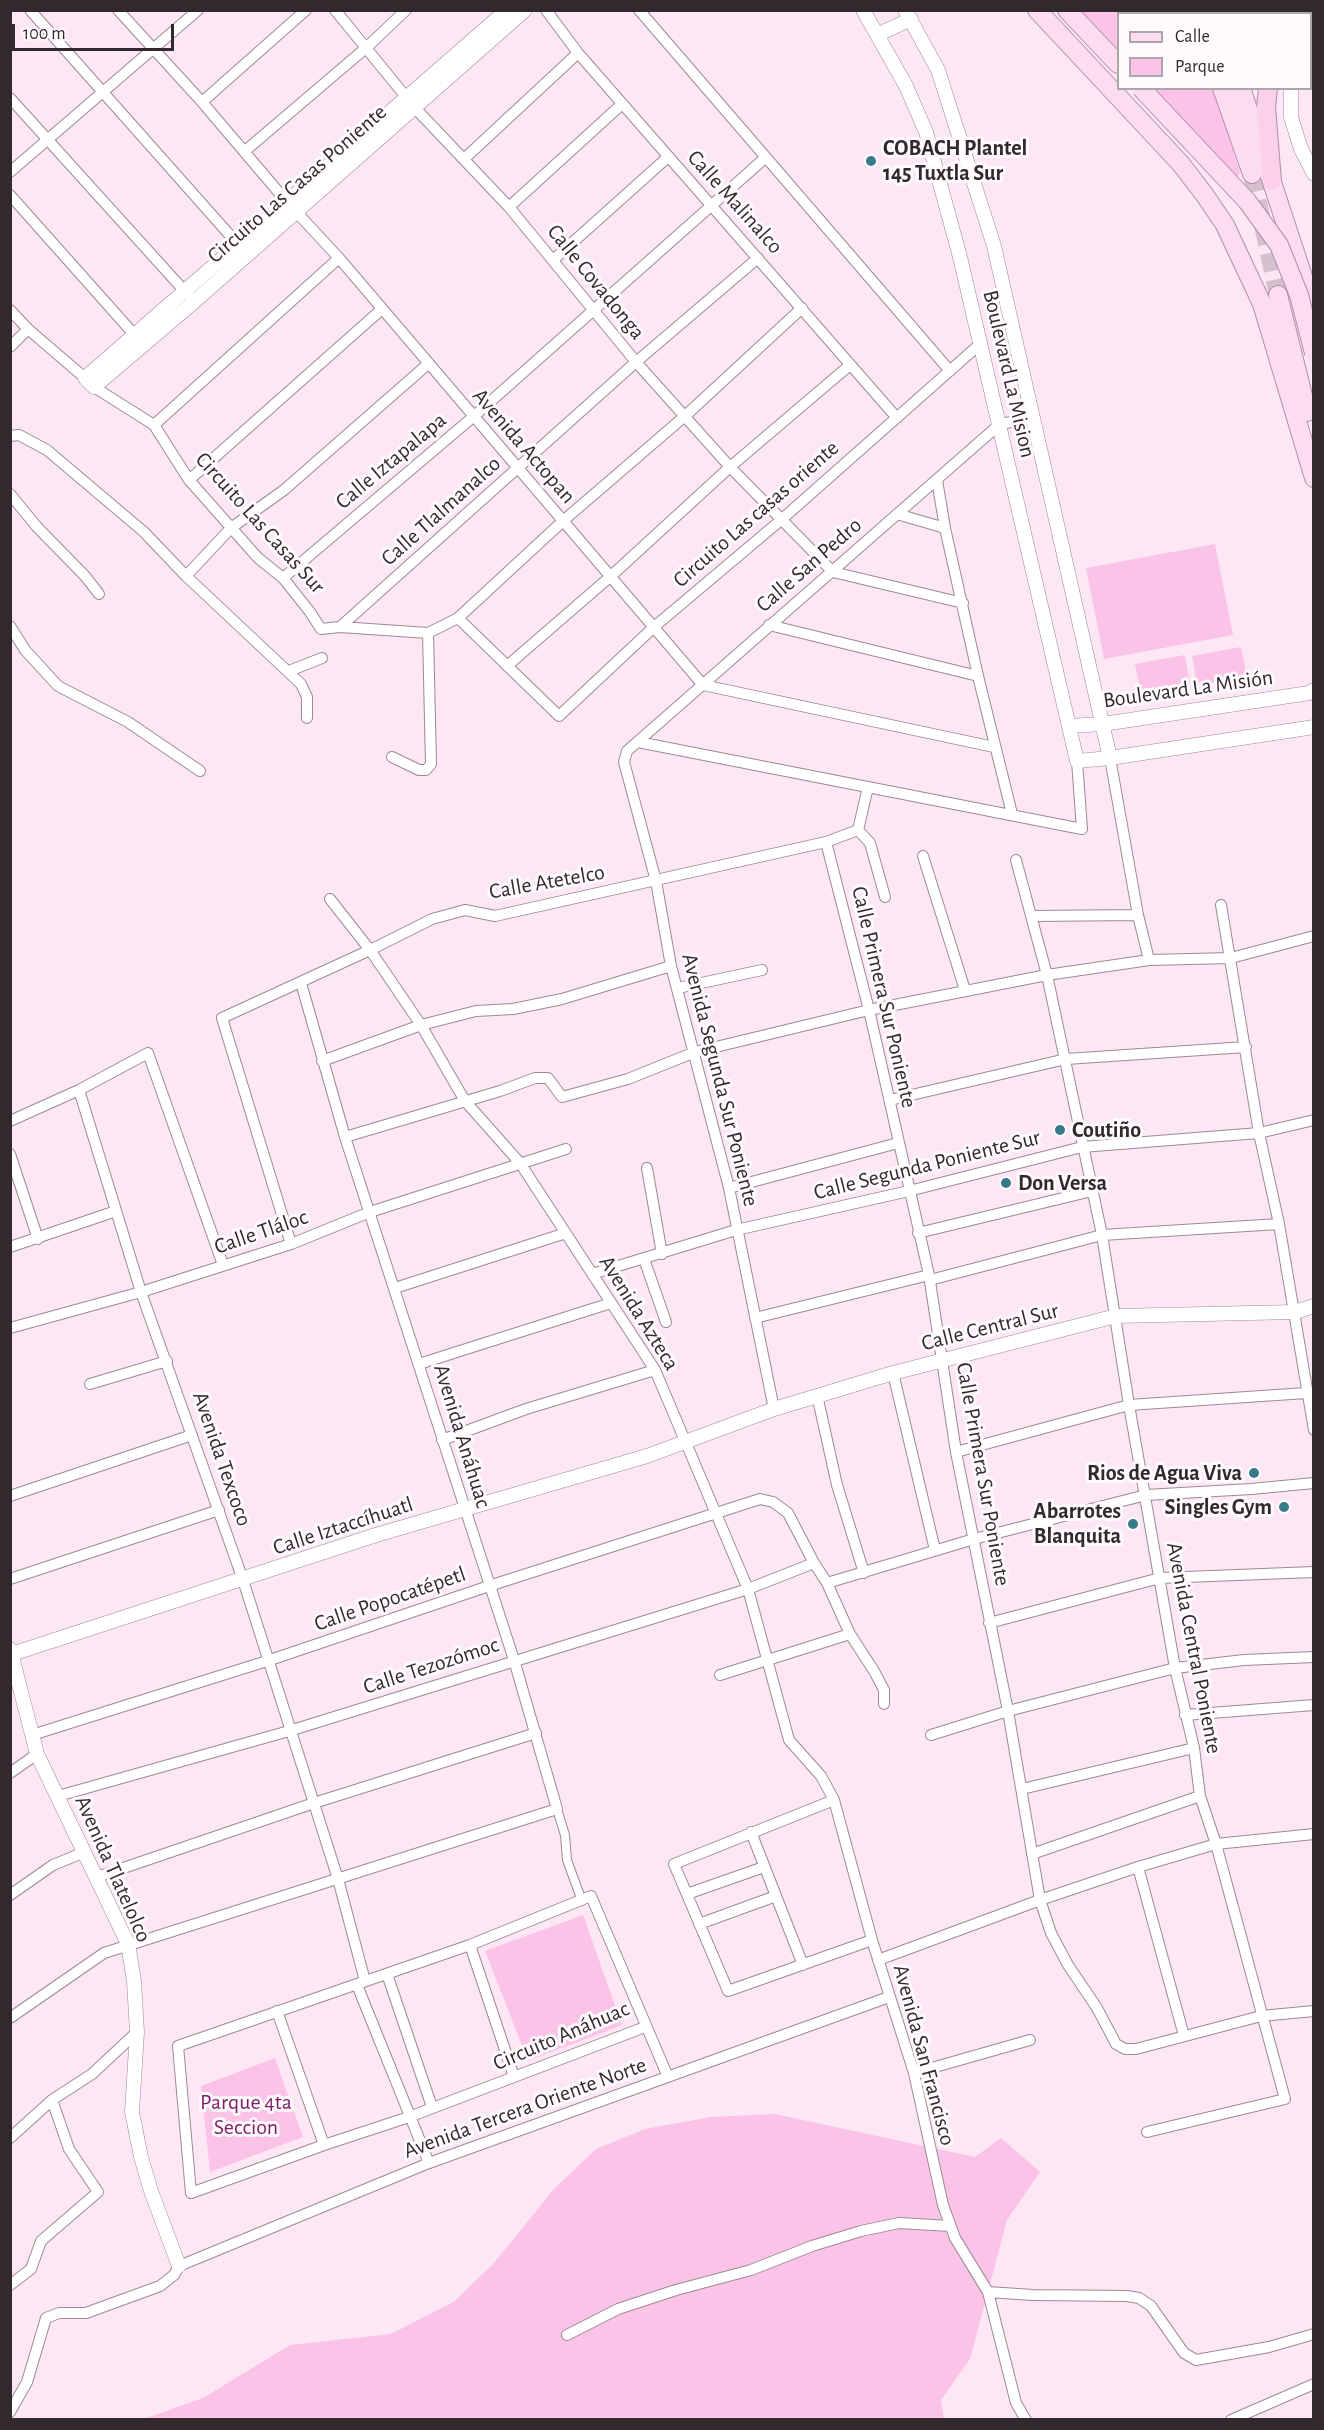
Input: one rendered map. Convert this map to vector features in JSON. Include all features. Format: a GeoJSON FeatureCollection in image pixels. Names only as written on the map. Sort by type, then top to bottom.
{"type":"FeatureCollection","features":[{"type":"Feature","properties":{"kind":"highway"},"geometry":{"type":"LineString","coordinates":[[1268,90],[1266,107],[1272,181]]}},
{"type":"Feature","properties":{"kind":"main road"},"geometry":{"type":"LineString","coordinates":[[1037,10],[1181,164],[1225,225],[1262,304],[1314,478]]}},
{"type":"Feature","properties":{"kind":"main road"},"geometry":{"type":"LineString","coordinates":[[1067,10],[1117,62]]}},
{"type":"Feature","properties":{"kind":"main road"},"geometry":{"type":"LineString","coordinates":[[1144,90],[1247,201],[1279,245],[1299,295],[1314,353]]}},
{"type":"Feature","properties":{"kind":"main road"},"geometry":{"type":"LineString","coordinates":[[1223,90],[1252,174]]}},
{"type":"Feature","properties":{"kind":"main road"},"geometry":{"type":"LineString","coordinates":[[1242,90],[1314,310]]}},
{"type":"Feature","properties":{"kind":"main road"},"geometry":{"type":"LineString","coordinates":[[1278,295],[1314,435]]}},
{"type":"Feature","properties":{"kind":"street"},"geometry":{"type":"LineString","coordinates":[[30,10],[102,94],[243,250]]}},
{"type":"Feature","properties":{"kind":"street","name":"Avenida Actopan"},"geometry":{"type":"LineString","coordinates":[[118,10],[339,258],[703,685]]}},
{"type":"Feature","properties":{"kind":"street"},"geometry":{"type":"LineString","coordinates":[[10,172],[198,10]]}},
{"type":"Feature","properties":{"kind":"street"},"geometry":{"type":"LineString","coordinates":[[202,102],[306,10]]}},
{"type":"Feature","properties":{"kind":"street","name":"Calle Covadonga"},"geometry":{"type":"LineString","coordinates":[[335,10],[411,103],[509,207],[636,362],[730,467],[833,572]]}},
{"type":"Feature","properties":{"kind":"street"},"geometry":{"type":"LineString","coordinates":[[245,151],[367,47],[406,10]]}},
{"type":"Feature","properties":{"kind":"street","name":"Circuito Las Casas Poniente"},"geometry":{"type":"LineString","coordinates":[[411,103],[507,10]]}},
{"type":"Feature","properties":{"kind":"street","name":"Circuito Las Casas Poniente"},"geometry":{"type":"LineString","coordinates":[[89,382],[411,103],[525,10]]}},
{"type":"Feature","properties":{"kind":"street","name":"Calle Malinalco"},"geometry":{"type":"LineString","coordinates":[[546,10],[578,53],[897,418]]}},
{"type":"Feature","properties":{"kind":"street"},"geometry":{"type":"LineString","coordinates":[[639,10],[950,370]]}},
{"type":"Feature","properties":{"kind":"street","name":"Boulevard La Mision"},"geometry":{"type":"LineString","coordinates":[[863,10],[906,86],[926,132],[960,257],[1077,761]]}},
{"type":"Feature","properties":{"kind":"street"},"geometry":{"type":"LineString","coordinates":[[877,35],[908,15]]}},
{"type":"Feature","properties":{"kind":"street","name":"Boulevard La Mision"},"geometry":{"type":"LineString","coordinates":[[908,15],[938,70],[994,246],[1110,758]]}},
{"type":"Feature","properties":{"kind":"street"},"geometry":{"type":"LineString","coordinates":[[464,159],[578,53]]}},
{"type":"Feature","properties":{"kind":"street"},"geometry":{"type":"LineString","coordinates":[[1290,90],[1291,117],[1301,149],[1314,174]]}},
{"type":"Feature","properties":{"kind":"street"},"geometry":{"type":"LineString","coordinates":[[10,98],[190,296]]}},
{"type":"Feature","properties":{"kind":"street"},"geometry":{"type":"LineString","coordinates":[[509,207],[622,104]]}},
{"type":"Feature","properties":{"kind":"street"},"geometry":{"type":"LineString","coordinates":[[553,260],[669,157]]}},
{"type":"Feature","properties":{"kind":"street","name":"Calle Iztapalapa"},"geometry":{"type":"LineString","coordinates":[[283,578],[473,417],[765,158]]}},
{"type":"Feature","properties":{"kind":"street"},"geometry":{"type":"LineString","coordinates":[[10,195],[139,340]]}},
{"type":"Feature","properties":{"kind":"street"},"geometry":{"type":"LineString","coordinates":[[154,425],[339,258]]}},
{"type":"Feature","properties":{"kind":"street","name":"Calle Tlalmanalco"},"geometry":{"type":"LineString","coordinates":[[340,627],[636,362],[759,258]]}},
{"type":"Feature","properties":{"kind":"street"},"geometry":{"type":"LineString","coordinates":[[392,757],[419,770],[426,771],[431,764],[428,633],[458,618],[563,521],[686,416],[802,308]]}},
{"type":"Feature","properties":{"kind":"street"},"geometry":{"type":"LineString","coordinates":[[189,480],[382,309]]}},
{"type":"Feature","properties":{"kind":"street","name":"Circuito Las Casas Sur"},"geometry":{"type":"LineString","coordinates":[[10,310],[28,329],[89,382],[154,425],[189,480],[258,558],[283,578],[321,629],[340,627],[428,633]]}},
{"type":"Feature","properties":{"kind":"street"},"geometry":{"type":"LineString","coordinates":[[10,347],[28,329]]}},
{"type":"Feature","properties":{"kind":"street","name":"Circuito Las casas oriente"},"geometry":{"type":"LineString","coordinates":[[507,666],[559,716],[654,627],[781,520],[980,344]]}},
{"type":"Feature","properties":{"kind":"street"},"geometry":{"type":"LineString","coordinates":[[186,576],[231,528],[284,490],[428,364]]}},
{"type":"Feature","properties":{"kind":"street"},"geometry":{"type":"LineString","coordinates":[[458,618],[507,666],[611,576],[730,467],[850,365]]}},
{"type":"Feature","properties":{"kind":"street"},"geometry":{"type":"LineString","coordinates":[[1000,424],[1033,418]]}},
{"type":"Feature","properties":{"kind":"street","name":"Calle San Pedro"},"geometry":{"type":"LineString","coordinates":[[624,762],[627,751],[1000,424]]}},
{"type":"Feature","properties":{"kind":"street"},"geometry":{"type":"LineString","coordinates":[[10,436],[19,435],[47,450],[123,513],[301,684],[308,697],[307,718]]}},
{"type":"Feature","properties":{"kind":"street"},"geometry":{"type":"LineString","coordinates":[[937,480],[945,528],[978,676],[1012,814]]}},
{"type":"Feature","properties":{"kind":"street"},"geometry":{"type":"LineString","coordinates":[[10,494],[99,594]]}},
{"type":"Feature","properties":{"kind":"street"},"geometry":{"type":"LineString","coordinates":[[897,514],[945,528]]}},
{"type":"Feature","properties":{"kind":"street"},"geometry":{"type":"LineString","coordinates":[[833,572],[963,603]]}},
{"type":"Feature","properties":{"kind":"street"},"geometry":{"type":"LineString","coordinates":[[769,625],[978,676]]}},
{"type":"Feature","properties":{"kind":"street"},"geometry":{"type":"LineString","coordinates":[[10,627],[25,650],[58,686],[128,722],[200,771]]}},
{"type":"Feature","properties":{"kind":"street"},"geometry":{"type":"LineString","coordinates":[[289,671],[322,658]]}},
{"type":"Feature","properties":{"kind":"street"},"geometry":{"type":"LineString","coordinates":[[703,685],[994,747]]}},
{"type":"Feature","properties":{"kind":"street","name":"Boulevard La Misión"},"geometry":{"type":"LineString","coordinates":[[1069,726],[1103,724],[1309,693],[1314,690]]}},
{"type":"Feature","properties":{"kind":"street"},"geometry":{"type":"LineString","coordinates":[[638,742],[1082,829],[1077,761],[1314,727]]}},
{"type":"Feature","properties":{"kind":"street"},"geometry":{"type":"LineString","coordinates":[[1110,758],[1138,915],[1149,960]]}},
{"type":"Feature","properties":{"kind":"street","name":"Avenida Segunda Sur Poniente"},"geometry":{"type":"LineString","coordinates":[[624,762],[656,881],[671,966],[729,1188],[774,1409]]}},
{"type":"Feature","properties":{"kind":"street"},"geometry":{"type":"LineString","coordinates":[[868,787],[858,830],[870,843],[885,897]]}},
{"type":"Feature","properties":{"kind":"street","name":"Calle Atetelco"},"geometry":{"type":"LineString","coordinates":[[291,1244],[222,1018],[301,983],[432,919],[465,910],[495,916],[826,842],[858,830]]}},
{"type":"Feature","properties":{"kind":"street","name":"Calle Primera Sur Poniente"},"geometry":{"type":"LineString","coordinates":[[826,842],[869,1010],[929,1278],[956,1452],[1008,1711],[1040,1900],[1055,1941],[1097,2008],[1116,2044],[1125,2049],[1136,2049],[1184,2036]]}},
{"type":"Feature","properties":{"kind":"street"},"geometry":{"type":"LineString","coordinates":[[923,856],[965,990]]}},
{"type":"Feature","properties":{"kind":"street","name":"Avenida Central Poniente"},"geometry":{"type":"LineString","coordinates":[[1016,861],[1033,916],[1047,975],[1102,1235],[1174,1668],[1194,1748],[1200,1796],[1216,1844],[1285,2099],[1147,2132]]}},
{"type":"Feature","properties":{"kind":"street","name":"Avenida Azteca"},"geometry":{"type":"LineString","coordinates":[[330,898],[370,950],[421,1026],[465,1101],[520,1163],[656,1370],[748,1589],[789,1740]]}},
{"type":"Feature","properties":{"kind":"street"},"geometry":{"type":"LineString","coordinates":[[1221,905],[1259,1133],[1279,1224],[1314,1430]]}},
{"type":"Feature","properties":{"kind":"street"},"geometry":{"type":"LineString","coordinates":[[1033,916],[1138,915]]}},
{"type":"Feature","properties":{"kind":"street"},"geometry":{"type":"LineString","coordinates":[[345,1137],[535,1078],[548,1078],[562,1097],[628,1079],[695,1052],[869,1010],[1047,975],[1149,960],[1231,958],[1314,936]]}},
{"type":"Feature","properties":{"kind":"street"},"geometry":{"type":"LineString","coordinates":[[322,1061],[421,1026],[476,1011],[513,1009],[562,999],[671,966]]}},
{"type":"Feature","properties":{"kind":"street"},"geometry":{"type":"LineString","coordinates":[[678,988],[762,970]]}},
{"type":"Feature","properties":{"kind":"street","name":"Avenida Anáhuac"},"geometry":{"type":"LineString","coordinates":[[301,983],[345,1137],[537,1733],[565,1835],[567,1860],[582,1901]]}},
{"type":"Feature","properties":{"kind":"street"},"geometry":{"type":"LineString","coordinates":[[890,1100],[1066,1059],[1246,1047]]}},
{"type":"Feature","properties":{"kind":"street"},"geometry":{"type":"LineString","coordinates":[[10,1121],[79,1090],[148,1053],[223,1265]]}},
{"type":"Feature","properties":{"kind":"street","name":"Avenida Texcoco"},"geometry":{"type":"LineString","coordinates":[[79,1090],[141,1292],[167,1360],[243,1580],[314,1803],[338,1879],[361,1983],[409,2117],[429,2163]]}},
{"type":"Feature","properties":{"kind":"street","name":"Calle Segunda Poniente Sur"},"geometry":{"type":"LineString","coordinates":[[592,1274],[736,1230],[909,1191],[1082,1147],[1259,1133],[1314,1120]]}},
{"type":"Feature","properties":{"kind":"street"},"geometry":{"type":"LineString","coordinates":[[729,1188],[898,1143]]}},
{"type":"Feature","properties":{"kind":"street","name":"Calle Tláloc"},"geometry":{"type":"LineString","coordinates":[[10,1328],[141,1292],[291,1244],[370,1212],[566,1149]]}},
{"type":"Feature","properties":{"kind":"street"},"geometry":{"type":"LineString","coordinates":[[10,1154],[38,1239]]}},
{"type":"Feature","properties":{"kind":"street"},"geometry":{"type":"LineString","coordinates":[[647,1168],[662,1254]]}},
{"type":"Feature","properties":{"kind":"street"},"geometry":{"type":"LineString","coordinates":[[918,1233],[1092,1191]]}},
{"type":"Feature","properties":{"kind":"street"},"geometry":{"type":"LineString","coordinates":[[10,1247],[116,1211]]}},
{"type":"Feature","properties":{"kind":"street"},"geometry":{"type":"LineString","coordinates":[[755,1318],[1102,1235],[1279,1224]]}},
{"type":"Feature","properties":{"kind":"street"},"geometry":{"type":"LineString","coordinates":[[395,1288],[566,1233]]}},
{"type":"Feature","properties":{"kind":"street"},"geometry":{"type":"LineString","coordinates":[[644,1259],[666,1322]]}},
{"type":"Feature","properties":{"kind":"street"},"geometry":{"type":"LineString","coordinates":[[420,1364],[611,1303]]}},
{"type":"Feature","properties":{"kind":"street","name":"Calle Central Sur"},"geometry":{"type":"LineString","coordinates":[[687,1441],[818,1395],[1116,1316],[1295,1312],[1314,1306]]}},
{"type":"Feature","properties":{"kind":"street"},"geometry":{"type":"LineString","coordinates":[[90,1384],[167,1360]]}},
{"type":"Feature","properties":{"kind":"street"},"geometry":{"type":"LineString","coordinates":[[442,1440],[526,1409],[656,1370]]}},
{"type":"Feature","properties":{"kind":"street"},"geometry":{"type":"LineString","coordinates":[[894,1373],[936,1550]]}},
{"type":"Feature","properties":{"kind":"street"},"geometry":{"type":"LineString","coordinates":[[956,1452],[1129,1405],[1306,1393]]}},
{"type":"Feature","properties":{"kind":"street"},"geometry":{"type":"LineString","coordinates":[[818,1395],[837,1485],[864,1573]]}},
{"type":"Feature","properties":{"kind":"street"},"geometry":{"type":"LineString","coordinates":[[10,1496],[192,1435]]}},
{"type":"Feature","properties":{"kind":"street","name":"Calle Iztaccíhuatl"},"geometry":{"type":"LineString","coordinates":[[11,1653],[243,1580],[376,1535],[647,1456],[687,1441]]}},
{"type":"Feature","properties":{"kind":"street"},"geometry":{"type":"LineString","coordinates":[[827,1582],[974,1539],[1146,1495],[1251,1489],[1314,1482]]}},
{"type":"Feature","properties":{"kind":"street","name":"Calle Popocatépetl"},"geometry":{"type":"LineString","coordinates":[[32,1735],[267,1661],[489,1586],[760,1499],[773,1502],[788,1513],[814,1563]]}},
{"type":"Feature","properties":{"kind":"street"},"geometry":{"type":"LineString","coordinates":[[10,1579],[219,1510]]}},
{"type":"Feature","properties":{"kind":"street"},"geometry":{"type":"LineString","coordinates":[[814,1563],[827,1582],[850,1634],[884,1690],[884,1704]]}},
{"type":"Feature","properties":{"kind":"street","name":"Calle Tezozómoc"},"geometry":{"type":"LineString","coordinates":[[58,1796],[290,1731],[748,1589],[814,1563]]}},
{"type":"Feature","properties":{"kind":"street"},"geometry":{"type":"LineString","coordinates":[[989,1623],[1160,1578],[1314,1572]]}},
{"type":"Feature","properties":{"kind":"street"},"geometry":{"type":"LineString","coordinates":[[720,1675],[850,1634]]}},
{"type":"Feature","properties":{"kind":"street","name":"Avenida Tlatelolco"},"geometry":{"type":"LineString","coordinates":[[11,1653],[37,1754],[128,1944],[134,1981],[136,2032],[132,2112],[141,2157],[151,2190],[179,2266]]}},
{"type":"Feature","properties":{"kind":"street"},"geometry":{"type":"LineString","coordinates":[[931,1735],[1008,1711],[1174,1668],[1244,1660],[1314,1657]]}},
{"type":"Feature","properties":{"kind":"street"},"geometry":{"type":"LineString","coordinates":[[1185,1714],[1314,1705]]}},
{"type":"Feature","properties":{"kind":"street"},"geometry":{"type":"LineString","coordinates":[[97,1877],[314,1803],[537,1733]]}},
{"type":"Feature","properties":{"kind":"street","name":"Avenida San Francisco"},"geometry":{"type":"LineString","coordinates":[[789,1740],[820,1776],[834,1800],[872,1940],[914,2073],[943,2205],[960,2247],[988,2292],[1016,2403],[1026,2420]]}},
{"type":"Feature","properties":{"kind":"street"},"geometry":{"type":"LineString","coordinates":[[1022,1789],[1194,1748]]}},
{"type":"Feature","properties":{"kind":"street"},"geometry":{"type":"LineString","coordinates":[[10,1773],[37,1754]]}},
{"type":"Feature","properties":{"kind":"street"},"geometry":{"type":"LineString","coordinates":[[1032,1854],[1200,1796]]}},
{"type":"Feature","properties":{"kind":"street"},"geometry":{"type":"LineString","coordinates":[[834,1800],[674,1864],[728,1991],[872,1940]]}},
{"type":"Feature","properties":{"kind":"street"},"geometry":{"type":"LineString","coordinates":[[10,2018],[104,1953],[557,1809]]}},
{"type":"Feature","properties":{"kind":"street"},"geometry":{"type":"LineString","coordinates":[[751,1832],[803,1965]]}},
{"type":"Feature","properties":{"kind":"street"},"geometry":{"type":"LineString","coordinates":[[878,1960],[1040,1900],[1216,1844],[1314,1834]]}},
{"type":"Feature","properties":{"kind":"street"},"geometry":{"type":"LineString","coordinates":[[10,1895],[53,1865],[85,1852]]}},
{"type":"Feature","properties":{"kind":"street"},"geometry":{"type":"LineString","coordinates":[[687,1894],[764,1867]]}},
{"type":"Feature","properties":{"kind":"street"},"geometry":{"type":"LineString","coordinates":[[1138,1867],[1184,2036],[1261,2016],[1314,2011]]}},
{"type":"Feature","properties":{"kind":"street","name":"Circuito Anáhuac"},"geometry":{"type":"LineString","coordinates":[[591,1896],[645,2027],[409,2117],[192,2193],[178,2046],[470,1945],[591,1896]]}},
{"type":"Feature","properties":{"kind":"street"},"geometry":{"type":"LineString","coordinates":[[699,1924],[776,1896]]}},
{"type":"Feature","properties":{"kind":"street"},"geometry":{"type":"LineString","coordinates":[[470,1945],[514,2077]]}},
{"type":"Feature","properties":{"kind":"street"},"geometry":{"type":"LineString","coordinates":[[387,1974],[432,2107]]}},
{"type":"Feature","properties":{"kind":"street","name":"Avenida Tercera Oriente Norte"},"geometry":{"type":"LineString","coordinates":[[179,2266],[429,2163],[889,1998]]}},
{"type":"Feature","properties":{"kind":"street"},"geometry":{"type":"LineString","coordinates":[[277,2011],[324,2145]]}},
{"type":"Feature","properties":{"kind":"street"},"geometry":{"type":"LineString","coordinates":[[645,2027],[668,2077]]}},
{"type":"Feature","properties":{"kind":"street"},"geometry":{"type":"LineString","coordinates":[[10,2138],[52,2100],[92,2074],[136,2032]]}},
{"type":"Feature","properties":{"kind":"street"},"geometry":{"type":"LineString","coordinates":[[914,2073],[1030,2040]]}},
{"type":"Feature","properties":{"kind":"street"},"geometry":{"type":"LineString","coordinates":[[10,2285],[31,2269],[41,2241],[98,2192],[69,2149],[52,2100]]}},
{"type":"Feature","properties":{"kind":"street"},"geometry":{"type":"LineString","coordinates":[[567,2335],[618,2309],[649,2301],[676,2290],[751,2270],[812,2246],[861,2231],[899,2223],[950,2226]]}},
{"type":"Feature","properties":{"kind":"street"},"geometry":{"type":"LineString","coordinates":[[10,2412],[27,2382],[46,2318],[59,2313],[86,2313],[160,2286],[179,2266]]}},
{"type":"Feature","properties":{"kind":"street"},"geometry":{"type":"LineString","coordinates":[[988,2292],[1139,2298],[1151,2306],[1184,2353],[1196,2360],[1269,2346],[1314,2334]]}},
{"type":"Feature","properties":{"kind":"street"},"geometry":{"type":"LineString","coordinates":[[1231,2420],[1314,2384]]}},
{"type":"Feature","properties":{"kind":"green space"},"geometry":{"type":"Polygon","coordinates":[[[1185,10],[1186,12],[1117,12],[1117,55],[1075,11],[1185,10]]]}},
{"type":"Feature","properties":{"kind":"green space"},"geometry":{"type":"Polygon","coordinates":[[[1151,90],[1214,90],[1240,173],[1237,178],[1151,90]]]}},
{"type":"Feature","properties":{"kind":"green space"},"geometry":{"type":"Polygon","coordinates":[[[1215,544],[1233,635],[1104,659],[1086,568],[1215,544]]]}},
{"type":"Feature","properties":{"kind":"green space"},"geometry":{"type":"Polygon","coordinates":[[[1241,647],[1247,677],[1197,685],[1192,656],[1241,647]]]}},
{"type":"Feature","properties":{"kind":"green space"},"geometry":{"type":"Polygon","coordinates":[[[1185,655],[1190,685],[1141,694],[1135,664],[1185,655]]]}},
{"type":"Feature","properties":{"kind":"green space"},"geometry":{"type":"Polygon","coordinates":[[[583,1915],[622,2025],[528,2061],[485,1951],[583,1915]]]}},
{"type":"Feature","properties":{"kind":"green space","name":"Parque 4ta Seccion"},"geometry":{"type":"Polygon","coordinates":[[[275,2058],[303,2137],[210,2172],[201,2086],[275,2058]]]}},
{"type":"Feature","properties":{"kind":"green space"},"geometry":{"type":"Polygon","coordinates":[[[775,2114],[975,2157],[1001,2138],[1040,2172],[1007,2220],[970,2359],[941,2400],[944,2419],[141,2420],[203,2398],[290,2345],[391,2334],[455,2301],[494,2263],[554,2189],[596,2149],[645,2129],[711,2117],[775,2114]]]}},
{"type":"Feature","properties":{"kind":"tunnel"},"geometry":{"type":"LineString","coordinates":[[1252,174],[1278,295]]}},
{"type":"Feature","properties":{"kind":"place","name":"COBACH Plantel 145 Tuxtla Sur"},"geometry":{"type":"Point","coordinates":[871,161]}},
{"type":"Feature","properties":{"kind":"place","name":"Coutiño"},"geometry":{"type":"Point","coordinates":[1060,1130]}},
{"type":"Feature","properties":{"kind":"place","name":"Don Versa"},"geometry":{"type":"Point","coordinates":[1006,1183]}},
{"type":"Feature","properties":{"kind":"place","name":"Rios de Agua Viva"},"geometry":{"type":"Point","coordinates":[1254,1473]}},
{"type":"Feature","properties":{"kind":"place","name":"Singles Gym"},"geometry":{"type":"Point","coordinates":[1284,1507]}},
{"type":"Feature","properties":{"kind":"place","name":"Abarrotes Blanquita"},"geometry":{"type":"Point","coordinates":[1133,1524]}}]}
